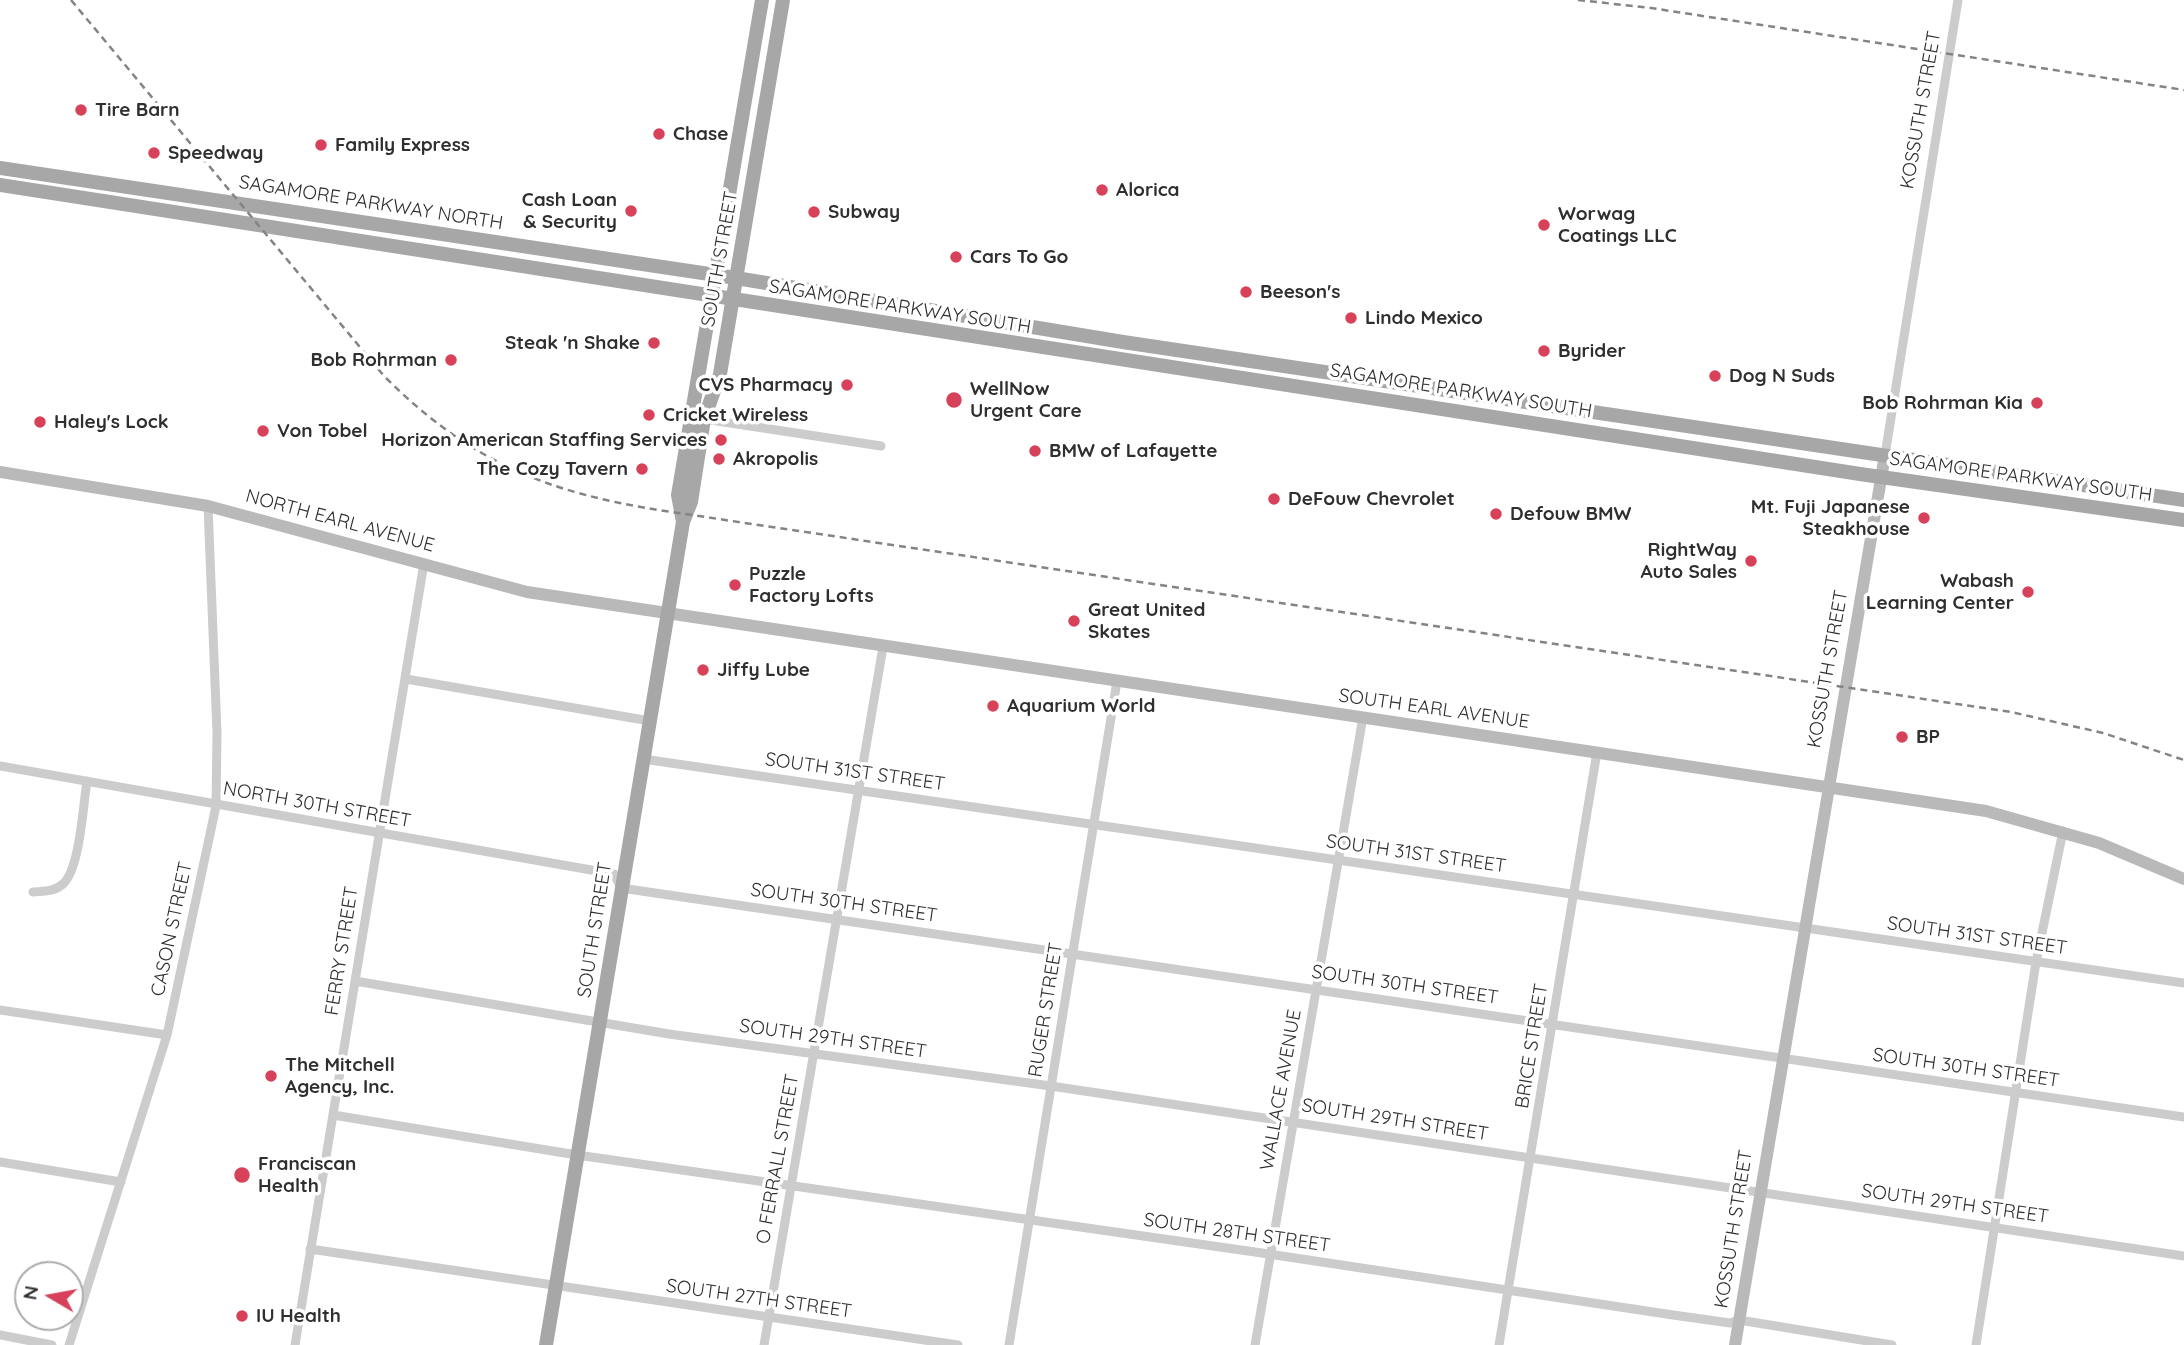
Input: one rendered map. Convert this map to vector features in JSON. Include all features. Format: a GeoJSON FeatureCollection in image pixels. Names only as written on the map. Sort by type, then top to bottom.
{"type":"FeatureCollection","features":[{"type":"Feature","properties":{"kind":"main road","name":"SOUTH STREET"},"geometry":{"type":"LineString","coordinates":[[682,522],[677,501],[762,0]]}},
{"type":"Feature","properties":{"kind":"main road","name":"SOUTH STREET"},"geometry":{"type":"LineString","coordinates":[[546,1345],[682,522],[691,502],[705,419],[719,374],[783,0]]}},
{"type":"Feature","properties":{"kind":"main road","name":"SAGAMORE PARKWAY NORTH"},"geometry":{"type":"LineString","coordinates":[[0,168],[736,278]]}},
{"type":"Feature","properties":{"kind":"main road","name":"SAGAMORE PARKWAY NORTH"},"geometry":{"type":"LineString","coordinates":[[0,185],[733,301]]}},
{"type":"Feature","properties":{"kind":"main road","name":"SAGAMORE PARKWAY SOUTH"},"geometry":{"type":"LineString","coordinates":[[736,278],[1123,342],[2184,500]]}},
{"type":"Feature","properties":{"kind":"main road","name":"SAGAMORE PARKWAY SOUTH"},"geometry":{"type":"LineString","coordinates":[[733,301],[1881,477],[2184,520]]}},
{"type":"Feature","properties":{"kind":"street","name":"KOSSUTH STREET"},"geometry":{"type":"LineString","coordinates":[[1735,1345],[1803,928],[1885,455],[1958,0]]}},
{"type":"Feature","properties":{"kind":"street"},"geometry":{"type":"LineString","coordinates":[[705,419],[881,446]]}},
{"type":"Feature","properties":{"kind":"street","name":"NORTH EARL AVENUE"},"geometry":{"type":"LineString","coordinates":[[0,472],[208,506],[527,592],[668,614]]}},
{"type":"Feature","properties":{"kind":"street","name":"CASON STREET"},"geometry":{"type":"LineString","coordinates":[[69,1345],[167,1035],[216,806],[217,733],[208,506]]}},
{"type":"Feature","properties":{"kind":"street","name":"FERRY STREET"},"geometry":{"type":"LineString","coordinates":[[295,1345],[424,563]]}},
{"type":"Feature","properties":{"kind":"street","name":"SOUTH EARL AVENUE"},"geometry":{"type":"LineString","coordinates":[[668,614],[1986,811],[2063,831],[2184,879]]}},
{"type":"Feature","properties":{"kind":"street","name":"O FERRALL STREET"},"geometry":{"type":"LineString","coordinates":[[764,1345],[883,647]]}},
{"type":"Feature","properties":{"kind":"street"},"geometry":{"type":"LineString","coordinates":[[406,679],[650,721]]}},
{"type":"Feature","properties":{"kind":"street","name":"RUGER STREET"},"geometry":{"type":"LineString","coordinates":[[1009,1345],[1117,681]]}},
{"type":"Feature","properties":{"kind":"street","name":"WALLACE AVENUE"},"geometry":{"type":"LineString","coordinates":[[1255,1345],[1363,718]]}},
{"type":"Feature","properties":{"kind":"street","name":"BRICE STREET"},"geometry":{"type":"LineString","coordinates":[[1499,1345],[1597,752]]}},
{"type":"Feature","properties":{"kind":"street","name":"SOUTH 31ST STREET"},"geometry":{"type":"LineString","coordinates":[[643,760],[2184,983]]}},
{"type":"Feature","properties":{"kind":"street","name":"NORTH 30TH STREET"},"geometry":{"type":"LineString","coordinates":[[0,766],[613,874],[621,888]]}},
{"type":"Feature","properties":{"kind":"street"},"geometry":{"type":"LineString","coordinates":[[33,892],[52,891],[63,883],[72,870],[87,781]]}},
{"type":"Feature","properties":{"kind":"street"},"geometry":{"type":"LineString","coordinates":[[1976,1345],[1992,1227],[2036,962],[2063,831]]}},
{"type":"Feature","properties":{"kind":"street","name":"SOUTH 30TH STREET"},"geometry":{"type":"LineString","coordinates":[[621,888],[2184,1117]]}},
{"type":"Feature","properties":{"kind":"street","name":"SOUTH 29TH STREET"},"geometry":{"type":"LineString","coordinates":[[355,981],[599,1022],[1051,1086],[2184,1256]]}},
{"type":"Feature","properties":{"kind":"street"},"geometry":{"type":"LineString","coordinates":[[0,1010],[167,1035]]}},
{"type":"Feature","properties":{"kind":"street","name":"SOUTH 28TH STREET"},"geometry":{"type":"LineString","coordinates":[[333,1115],[577,1155],[1730,1323],[1739,1320],[1892,1345]]}},
{"type":"Feature","properties":{"kind":"street"},"geometry":{"type":"LineString","coordinates":[[0,1162],[121,1182]]}},
{"type":"Feature","properties":{"kind":"street","name":"SOUTH 27TH STREET"},"geometry":{"type":"LineString","coordinates":[[310,1249],[957,1345]]}},
{"type":"Feature","properties":{"kind":"street"},"geometry":{"type":"LineString","coordinates":[[0,1335],[52,1345]]}},
{"type":"Feature","properties":{"kind":"railway"},"geometry":{"type":"LineString","coordinates":[[71,0],[384,376],[448,431],[512,469],[547,483],[623,504],[665,511],[2011,712],[2103,733],[2184,760]]}},
{"type":"Feature","properties":{"kind":"railway"},"geometry":{"type":"LineString","coordinates":[[1578,0],[1651,8],[2184,90]]}},
{"type":"Feature","properties":{"kind":"place","name":"Tire Barn"},"geometry":{"type":"Point","coordinates":[81,110]}},
{"type":"Feature","properties":{"kind":"place","name":"Chase"},"geometry":{"type":"Point","coordinates":[659,134]}},
{"type":"Feature","properties":{"kind":"place","name":"Family Express"},"geometry":{"type":"Point","coordinates":[321,145]}},
{"type":"Feature","properties":{"kind":"place","name":"Speedway"},"geometry":{"type":"Point","coordinates":[154,153]}},
{"type":"Feature","properties":{"kind":"place","name":"Alorica"},"geometry":{"type":"Point","coordinates":[1102,190]}},
{"type":"Feature","properties":{"kind":"place","name":"Cash Loan & Security"},"geometry":{"type":"Point","coordinates":[631,211]}},
{"type":"Feature","properties":{"kind":"place","name":"Subway"},"geometry":{"type":"Point","coordinates":[814,212]}},
{"type":"Feature","properties":{"kind":"place","name":"Worwag Coatings LLC"},"geometry":{"type":"Point","coordinates":[1544,225]}},
{"type":"Feature","properties":{"kind":"place","name":"Cars To Go"},"geometry":{"type":"Point","coordinates":[956,257]}},
{"type":"Feature","properties":{"kind":"place","name":"Beeson's"},"geometry":{"type":"Point","coordinates":[1246,292]}},
{"type":"Feature","properties":{"kind":"place","name":"Lindo Mexico"},"geometry":{"type":"Point","coordinates":[1351,318]}},
{"type":"Feature","properties":{"kind":"place","name":"Steak 'n Shake"},"geometry":{"type":"Point","coordinates":[654,343]}},
{"type":"Feature","properties":{"kind":"place","name":"Byrider"},"geometry":{"type":"Point","coordinates":[1544,351]}},
{"type":"Feature","properties":{"kind":"place","name":"Bob Rohrman"},"geometry":{"type":"Point","coordinates":[451,360]}},
{"type":"Feature","properties":{"kind":"place","name":"Dog N Suds"},"geometry":{"type":"Point","coordinates":[1715,376]}},
{"type":"Feature","properties":{"kind":"place","name":"CVS Pharmacy"},"geometry":{"type":"Point","coordinates":[847,385]}},
{"type":"Feature","properties":{"kind":"place","name":"WellNow Urgent Care"},"geometry":{"type":"Point","coordinates":[954,400]}},
{"type":"Feature","properties":{"kind":"place","name":"Bob Rohrman Kia"},"geometry":{"type":"Point","coordinates":[2037,403]}},
{"type":"Feature","properties":{"kind":"place","name":"Cricket Wireless"},"geometry":{"type":"Point","coordinates":[649,415]}},
{"type":"Feature","properties":{"kind":"place","name":"Haley's Lock"},"geometry":{"type":"Point","coordinates":[40,422]}},
{"type":"Feature","properties":{"kind":"place","name":"Von Tobel"},"geometry":{"type":"Point","coordinates":[263,431]}},
{"type":"Feature","properties":{"kind":"place","name":"Horizon American Staffing Services"},"geometry":{"type":"Point","coordinates":[721,440]}},
{"type":"Feature","properties":{"kind":"place","name":"BMW of Lafayette"},"geometry":{"type":"Point","coordinates":[1035,451]}},
{"type":"Feature","properties":{"kind":"place","name":"Akropolis"},"geometry":{"type":"Point","coordinates":[719,459]}},
{"type":"Feature","properties":{"kind":"place","name":"The Cozy Tavern"},"geometry":{"type":"Point","coordinates":[642,469]}},
{"type":"Feature","properties":{"kind":"place","name":"DeFouw Chevrolet"},"geometry":{"type":"Point","coordinates":[1274,499]}},
{"type":"Feature","properties":{"kind":"place","name":"Defouw BMW"},"geometry":{"type":"Point","coordinates":[1496,514]}},
{"type":"Feature","properties":{"kind":"place","name":"Mt. Fuji Japanese Steakhouse"},"geometry":{"type":"Point","coordinates":[1924,518]}},
{"type":"Feature","properties":{"kind":"place","name":"RightWay Auto Sales"},"geometry":{"type":"Point","coordinates":[1751,561]}},
{"type":"Feature","properties":{"kind":"place","name":"Puzzle Factory Lofts"},"geometry":{"type":"Point","coordinates":[735,585]}},
{"type":"Feature","properties":{"kind":"place","name":"Wabash Learning Center"},"geometry":{"type":"Point","coordinates":[2028,592]}},
{"type":"Feature","properties":{"kind":"place","name":"Great United Skates"},"geometry":{"type":"Point","coordinates":[1074,621]}},
{"type":"Feature","properties":{"kind":"place","name":"Jiffy Lube"},"geometry":{"type":"Point","coordinates":[703,670]}},
{"type":"Feature","properties":{"kind":"place","name":"Aquarium World"},"geometry":{"type":"Point","coordinates":[993,706]}},
{"type":"Feature","properties":{"kind":"place","name":"BP"},"geometry":{"type":"Point","coordinates":[1902,737]}},
{"type":"Feature","properties":{"kind":"place","name":"The Mitchell Agency, Inc."},"geometry":{"type":"Point","coordinates":[271,1076]}},
{"type":"Feature","properties":{"kind":"place","name":"Franciscan Health"},"geometry":{"type":"Point","coordinates":[242,1175]}},
{"type":"Feature","properties":{"kind":"place","name":"IU Health"},"geometry":{"type":"Point","coordinates":[242,1316]}}]}
